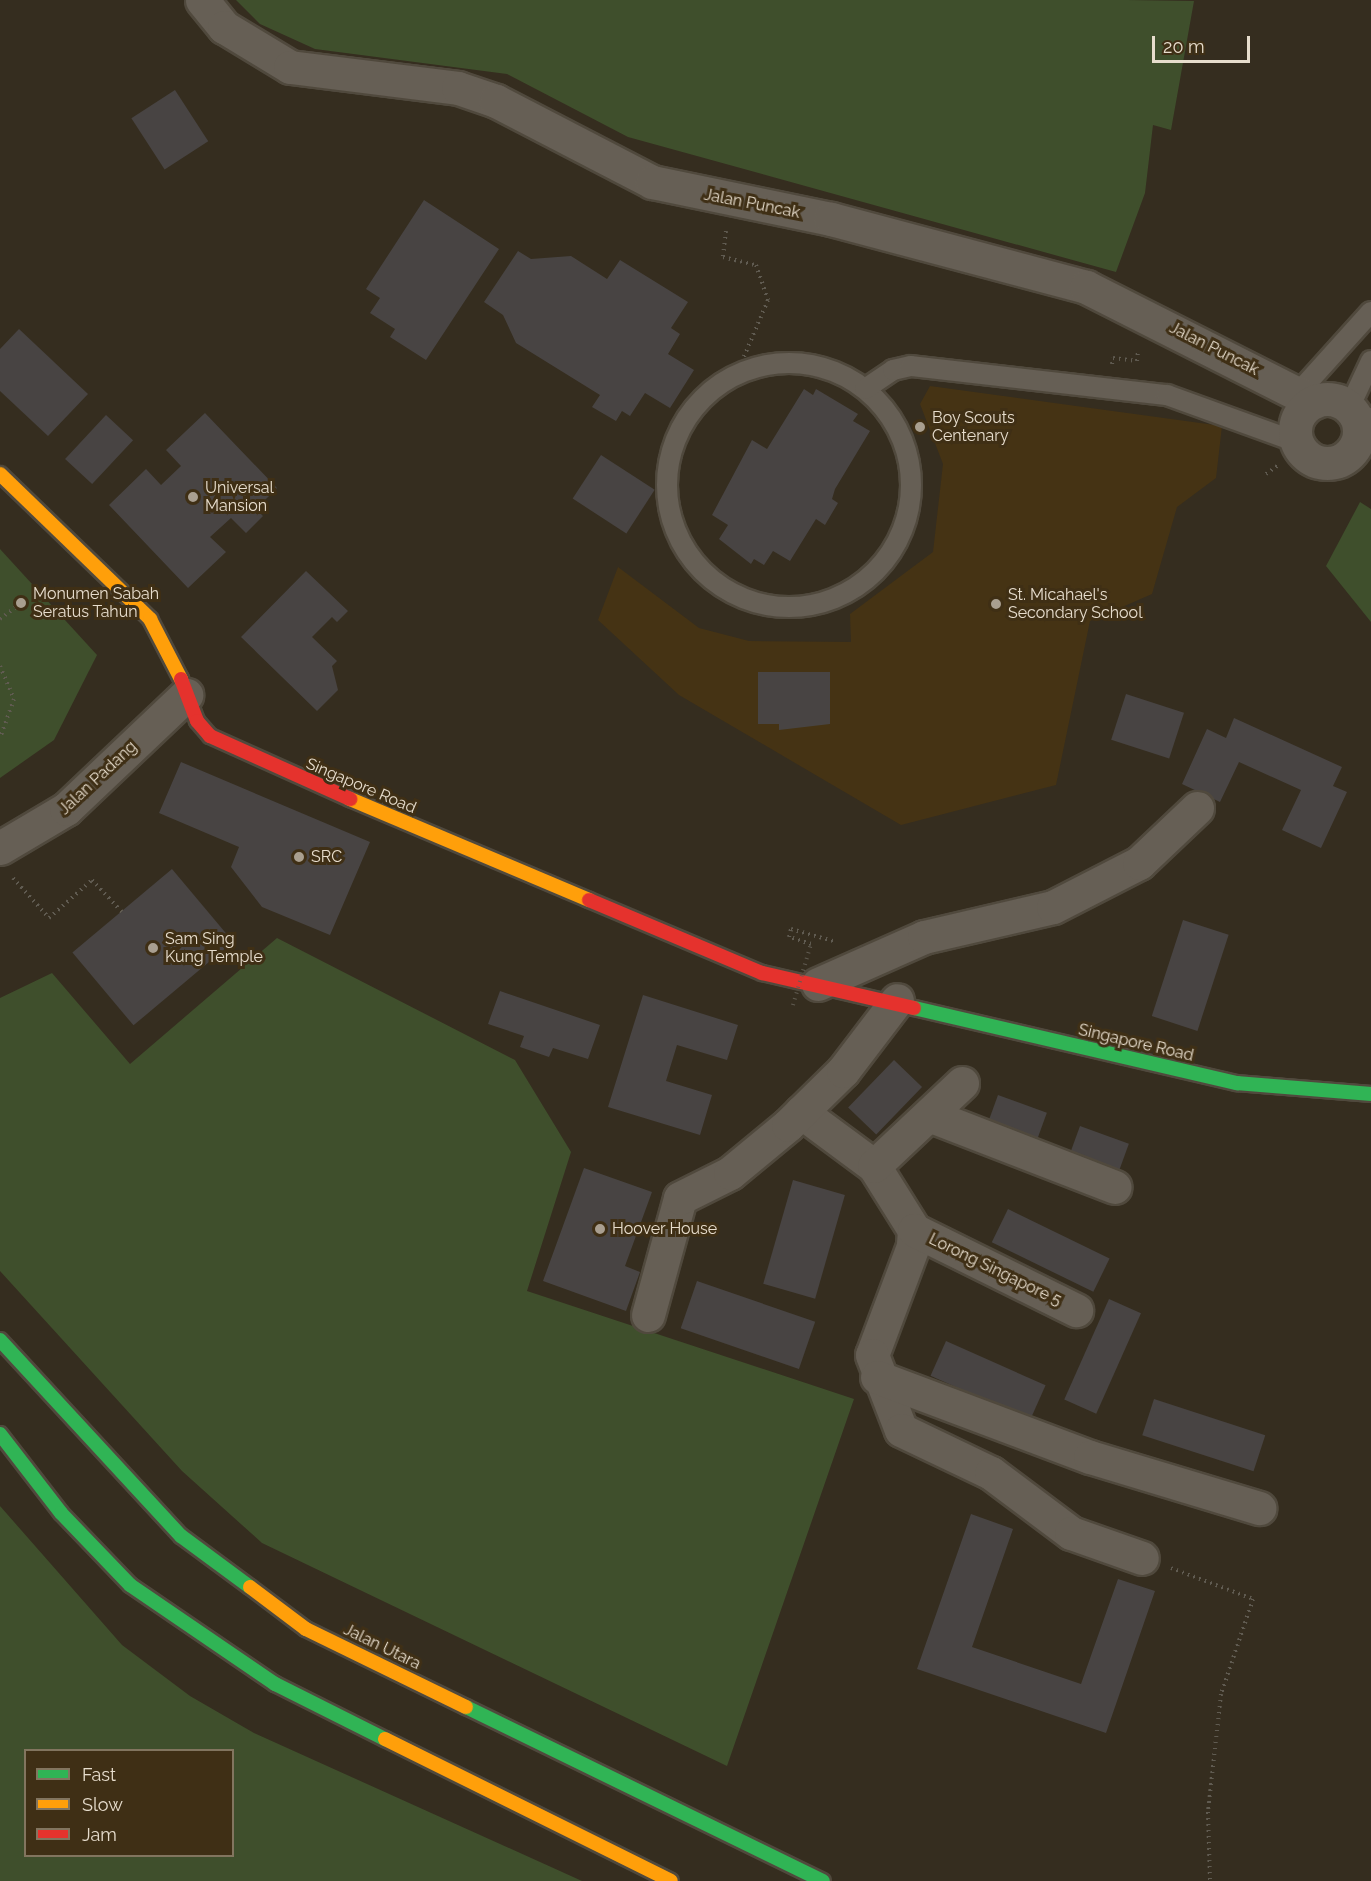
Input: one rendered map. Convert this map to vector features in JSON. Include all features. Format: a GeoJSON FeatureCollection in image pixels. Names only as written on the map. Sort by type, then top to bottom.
{"type":"FeatureCollection","features":[{"type":"Feature","properties":{"kind":"main road","name":"Singapore Road"},"geometry":{"type":"LineString","coordinates":[[0,474],[150,619],[172,655],[186,695],[210,736],[260,761],[762,973],[897,1000],[1237,1083],[1371,1094]]}},
{"type":"Feature","properties":{"kind":"main road","name":"Jalan Utara"},"geometry":{"type":"LineString","coordinates":[[0,1340],[181,1536],[306,1629],[823,1881]]}},
{"type":"Feature","properties":{"kind":"main road"},"geometry":{"type":"LineString","coordinates":[[0,1434],[61,1513],[130,1585],[275,1683],[670,1881]]}},
{"type":"Feature","properties":{"kind":"street","name":"Jalan Puncak"},"geometry":{"type":"LineString","coordinates":[[202,0],[224,27],[290,67],[459,88],[496,101],[652,182],[831,219],[1086,287],[1306,397],[1332,400],[1359,417]]}},
{"type":"Feature","properties":{"kind":"street"},"geometry":{"type":"LineString","coordinates":[[1306,397],[1300,414],[1297,442],[1317,462],[1339,461],[1355,446],[1359,417]]}},
{"type":"Feature","properties":{"kind":"street","name":"Jalan Padang"},"geometry":{"type":"LineString","coordinates":[[0,848],[66,809],[186,695]]}},
{"type":"Feature","properties":{"kind":"street"},"geometry":{"type":"LineString","coordinates":[[818,984],[924,937],[1053,907],[1139,863],[1197,808]]}},
{"type":"Feature","properties":{"kind":"street"},"geometry":{"type":"LineString","coordinates":[[648,1315],[680,1198],[730,1173],[801,1112],[843,1071],[897,1000]]}},
{"type":"Feature","properties":{"kind":"street"},"geometry":{"type":"LineString","coordinates":[[874,1166],[962,1083]]}},
{"type":"Feature","properties":{"kind":"street"},"geometry":{"type":"LineString","coordinates":[[801,1112],[874,1166],[914,1230],[913,1246],[875,1336],[872,1355],[877,1377],[901,1430],[991,1473],[1071,1533],[1142,1558]]}},
{"type":"Feature","properties":{"kind":"street"},"geometry":{"type":"LineString","coordinates":[[929,1114],[1115,1187]]}},
{"type":"Feature","properties":{"kind":"street","name":"Lorong Singapore 5"},"geometry":{"type":"LineString","coordinates":[[914,1230],[1076,1310]]}},
{"type":"Feature","properties":{"kind":"street"},"geometry":{"type":"LineString","coordinates":[[877,1377],[1090,1457],[1259,1508]]}},
{"type":"Feature","properties":{"kind":"lane"},"geometry":{"type":"LineString","coordinates":[[1306,397],[1371,312]]}},
{"type":"Feature","properties":{"kind":"lane"},"geometry":{"type":"LineString","coordinates":[[795,362],[839,373],[865,389],[886,409],[906,445],[912,485],[906,525],[885,561],[855,589],[817,605],[776,608],[737,597],[705,575],[680,544],[667,507],[666,473],[682,423],[701,399],[737,374],[795,362]]}},
{"type":"Feature","properties":{"kind":"lane"},"geometry":{"type":"LineString","coordinates":[[1359,417],[1371,362]]}},
{"type":"Feature","properties":{"kind":"lane"},"geometry":{"type":"LineString","coordinates":[[865,389],[893,370],[911,366],[1167,395],[1297,442]]}},
{"type":"Feature","properties":{"kind":"path"},"geometry":{"type":"LineString","coordinates":[[726,223],[723,257],[756,265],[768,300],[737,374]]}},
{"type":"Feature","properties":{"kind":"path"},"geometry":{"type":"LineString","coordinates":[[1113,358],[1137,361],[1139,342]]}},
{"type":"Feature","properties":{"kind":"path"},"geometry":{"type":"LineString","coordinates":[[0,619],[21,603]]}},
{"type":"Feature","properties":{"kind":"path"},"geometry":{"type":"LineString","coordinates":[[0,666],[14,699],[0,738]]}},
{"type":"Feature","properties":{"kind":"path"},"geometry":{"type":"LineString","coordinates":[[30,897],[49,918],[92,880],[122,912]]}},
{"type":"Feature","properties":{"kind":"path"},"geometry":{"type":"LineString","coordinates":[[793,1005],[811,944],[789,937],[791,929],[812,935]]}},
{"type":"Feature","properties":{"kind":"path"},"geometry":{"type":"LineString","coordinates":[[1142,1558],[1253,1599],[1221,1694],[1208,1812],[1210,1881]]}},
{"type":"Feature","properties":{"kind":"shaded area","name":"St. Micahael's Secondary School"},"geometry":{"type":"Polygon","coordinates":[[[930,386],[1222,426],[1216,478],[1177,507],[1152,594],[1090,621],[1056,785],[901,825],[679,695],[598,620],[618,567],[699,628],[749,641],[851,642],[850,614],[933,552],[943,464],[920,404],[930,386]]]}},
{"type":"Feature","properties":{"kind":"green space"},"geometry":{"type":"Polygon","coordinates":[[[236,0],[1194,1],[1171,130],[1153,125],[1145,193],[1116,272],[628,137],[507,74],[315,49],[260,24],[236,0]]]}},
{"type":"Feature","properties":{"kind":"green space"},"geometry":{"type":"Polygon","coordinates":[[[1360,502],[1371,509],[1371,622],[1326,566],[1360,502]]]}},
{"type":"Feature","properties":{"kind":"green space"},"geometry":{"type":"Polygon","coordinates":[[[0,549],[97,655],[54,740],[0,778],[0,549]]]}},
{"type":"Feature","properties":{"kind":"green space"},"geometry":{"type":"Polygon","coordinates":[[[277,938],[515,1060],[571,1152],[527,1291],[854,1399],[727,1766],[262,1543],[182,1471],[0,1271],[0,998],[52,973],[130,1064],[277,938]]]}},
{"type":"Feature","properties":{"kind":"green space"},"geometry":{"type":"Polygon","coordinates":[[[0,1506],[122,1645],[190,1696],[254,1733],[582,1881],[0,1881],[0,1506]]]}},
{"type":"Feature","properties":{"kind":"building"},"geometry":{"type":"Polygon","coordinates":[[[175,90],[208,141],[165,169],[131,118],[175,90]]]}},
{"type":"Feature","properties":{"kind":"building"},"geometry":{"type":"Polygon","coordinates":[[[424,200],[499,249],[426,360],[390,337],[395,329],[370,313],[380,298],[366,289],[424,200]]]}},
{"type":"Feature","properties":{"kind":"building"},"geometry":{"type":"Polygon","coordinates":[[[518,251],[531,259],[571,256],[607,279],[620,260],[688,302],[671,328],[680,334],[668,354],[694,370],[670,408],[645,393],[630,416],[622,411],[616,421],[592,407],[600,395],[516,343],[503,315],[484,302],[518,251]]]}},
{"type":"Feature","properties":{"kind":"building"},"geometry":{"type":"Polygon","coordinates":[[[19,329],[88,394],[48,436],[0,391],[0,349],[19,329]]]}},
{"type":"Feature","properties":{"kind":"building"},"geometry":{"type":"Polygon","coordinates":[[[804,389],[813,395],[816,389],[858,414],[853,421],[870,431],[835,489],[832,499],[838,503],[825,525],[816,519],[790,561],[773,551],[764,565],[754,559],[751,564],[719,539],[728,525],[712,515],[752,440],[767,449],[804,389]]]}},
{"type":"Feature","properties":{"kind":"building","name":"Universal Mansion"},"geometry":{"type":"Polygon","coordinates":[[[205,413],[277,488],[256,509],[263,516],[246,533],[231,518],[210,537],[226,552],[188,588],[109,505],[146,469],[161,485],[181,466],[166,450],[205,413]]]}},
{"type":"Feature","properties":{"kind":"building"},"geometry":{"type":"Polygon","coordinates":[[[106,415],[133,440],[92,484],[65,459],[106,415]]]}},
{"type":"Feature","properties":{"kind":"building"},"geometry":{"type":"Polygon","coordinates":[[[601,455],[655,490],[626,533],[573,499],[601,455]]]}},
{"type":"Feature","properties":{"kind":"building"},"geometry":{"type":"Polygon","coordinates":[[[306,571],[348,611],[337,622],[332,617],[312,637],[337,661],[332,666],[338,690],[317,711],[241,637],[306,571]]]}},
{"type":"Feature","properties":{"kind":"building"},"geometry":{"type":"Polygon","coordinates":[[[758,672],[830,672],[830,724],[779,730],[779,724],[758,724],[758,672]]]}},
{"type":"Feature","properties":{"kind":"building"},"geometry":{"type":"Polygon","coordinates":[[[1126,694],[1184,713],[1169,759],[1111,740],[1126,694]]]}},
{"type":"Feature","properties":{"kind":"building"},"geometry":{"type":"Polygon","coordinates":[[[1234,718],[1342,767],[1333,786],[1347,792],[1321,848],[1282,830],[1301,790],[1239,762],[1220,802],[1182,784],[1207,729],[1226,738],[1234,718]]]}},
{"type":"Feature","properties":{"kind":"building","name":"SRC"},"geometry":{"type":"Polygon","coordinates":[[[181,762],[370,842],[330,935],[262,907],[231,867],[239,847],[159,813],[181,762]]]}},
{"type":"Feature","properties":{"kind":"building","name":"Sam Sing Kung Temple"},"geometry":{"type":"Polygon","coordinates":[[[172,869],[233,942],[133,1025],[72,953],[172,869]]]}},
{"type":"Feature","properties":{"kind":"building"},"geometry":{"type":"Polygon","coordinates":[[[1183,920],[1229,935],[1197,1031],[1152,1016],[1183,920]]]}},
{"type":"Feature","properties":{"kind":"building"},"geometry":{"type":"Polygon","coordinates":[[[500,991],[600,1025],[588,1059],[553,1048],[549,1057],[520,1047],[524,1036],[488,1024],[500,991]]]}},
{"type":"Feature","properties":{"kind":"building"},"geometry":{"type":"Polygon","coordinates":[[[643,995],[738,1025],[727,1060],[677,1045],[666,1081],[712,1095],[700,1135],[608,1107],[643,995]]]}},
{"type":"Feature","properties":{"kind":"building"},"geometry":{"type":"Polygon","coordinates":[[[894,1060],[922,1087],[876,1135],[848,1107],[894,1060]]]}},
{"type":"Feature","properties":{"kind":"building"},"geometry":{"type":"Polygon","coordinates":[[[998,1095],[1047,1113],[1035,1146],[986,1128],[998,1095]]]}},
{"type":"Feature","properties":{"kind":"building"},"geometry":{"type":"Polygon","coordinates":[[[1080,1126],[1129,1144],[1117,1177],[1068,1159],[1080,1126]]]}},
{"type":"Feature","properties":{"kind":"building","name":"Hoover House"},"geometry":{"type":"Polygon","coordinates":[[[584,1168],[652,1192],[625,1266],[640,1272],[626,1311],[543,1281],[584,1168]]]}},
{"type":"Feature","properties":{"kind":"building"},"geometry":{"type":"Polygon","coordinates":[[[793,1180],[845,1195],[815,1299],[763,1284],[793,1180]]]}},
{"type":"Feature","properties":{"kind":"building"},"geometry":{"type":"Polygon","coordinates":[[[1008,1209],[1110,1259],[1093,1292],[992,1242],[1008,1209]]]}},
{"type":"Feature","properties":{"kind":"building"},"geometry":{"type":"Polygon","coordinates":[[[697,1281],[815,1322],[799,1369],[681,1328],[697,1281]]]}},
{"type":"Feature","properties":{"kind":"building"},"geometry":{"type":"Polygon","coordinates":[[[1109,1299],[1141,1313],[1096,1414],[1064,1399],[1109,1299]]]}},
{"type":"Feature","properties":{"kind":"building"},"geometry":{"type":"Polygon","coordinates":[[[946,1341],[1046,1385],[1030,1420],[931,1376],[946,1341]]]}},
{"type":"Feature","properties":{"kind":"building"},"geometry":{"type":"Polygon","coordinates":[[[1154,1399],[1265,1435],[1254,1471],[1142,1435],[1154,1399]]]}},
{"type":"Feature","properties":{"kind":"building"},"geometry":{"type":"Polygon","coordinates":[[[971,1514],[1013,1529],[972,1647],[1081,1684],[1118,1579],[1155,1591],[1106,1733],[917,1669],[971,1514]]]}},
{"type":"Feature","properties":{"kind":"traffic: fast"},"geometry":{"type":"LineString","coordinates":[[914,1008],[1237,1083],[1371,1094]]}},
{"type":"Feature","properties":{"kind":"traffic: fast"},"geometry":{"type":"LineString","coordinates":[[0,1340],[181,1536],[250,1587]]}},
{"type":"Feature","properties":{"kind":"traffic: fast"},"geometry":{"type":"LineString","coordinates":[[0,1434],[61,1513],[130,1585],[275,1684],[385,1739]]}},
{"type":"Feature","properties":{"kind":"traffic: fast"},"geometry":{"type":"LineString","coordinates":[[466,1707],[823,1881]]}},
{"type":"Feature","properties":{"kind":"traffic: slow"},"geometry":{"type":"LineString","coordinates":[[0,474],[150,619],[181,679]]}},
{"type":"Feature","properties":{"kind":"traffic: slow"},"geometry":{"type":"LineString","coordinates":[[350,799],[589,900]]}},
{"type":"Feature","properties":{"kind":"traffic: slow"},"geometry":{"type":"LineString","coordinates":[[250,1587],[306,1629],[466,1707]]}},
{"type":"Feature","properties":{"kind":"traffic: slow"},"geometry":{"type":"LineString","coordinates":[[385,1739],[671,1881]]}},
{"type":"Feature","properties":{"kind":"traffic: jam"},"geometry":{"type":"LineString","coordinates":[[181,679],[197,721],[210,736],[350,799]]}},
{"type":"Feature","properties":{"kind":"traffic: jam"},"geometry":{"type":"LineString","coordinates":[[589,900],[762,973],[914,1008]]}},
{"type":"Feature","properties":{"kind":"place","name":"Boy Scouts Centenary"},"geometry":{"type":"Point","coordinates":[920,427]}},
{"type":"Feature","properties":{"kind":"place","name":"Universal Mansion"},"geometry":{"type":"Point","coordinates":[193,497]}},
{"type":"Feature","properties":{"kind":"place","name":"Monumen Sabah Seratus Tahun"},"geometry":{"type":"Point","coordinates":[21,603]}},
{"type":"Feature","properties":{"kind":"place","name":"St. Micahael's Secondary School"},"geometry":{"type":"Point","coordinates":[996,604]}},
{"type":"Feature","properties":{"kind":"place","name":"SRC"},"geometry":{"type":"Point","coordinates":[299,857]}},
{"type":"Feature","properties":{"kind":"place","name":"Sam Sing Kung Temple"},"geometry":{"type":"Point","coordinates":[153,948]}},
{"type":"Feature","properties":{"kind":"place","name":"Hoover House"},"geometry":{"type":"Point","coordinates":[600,1229]}}]}
